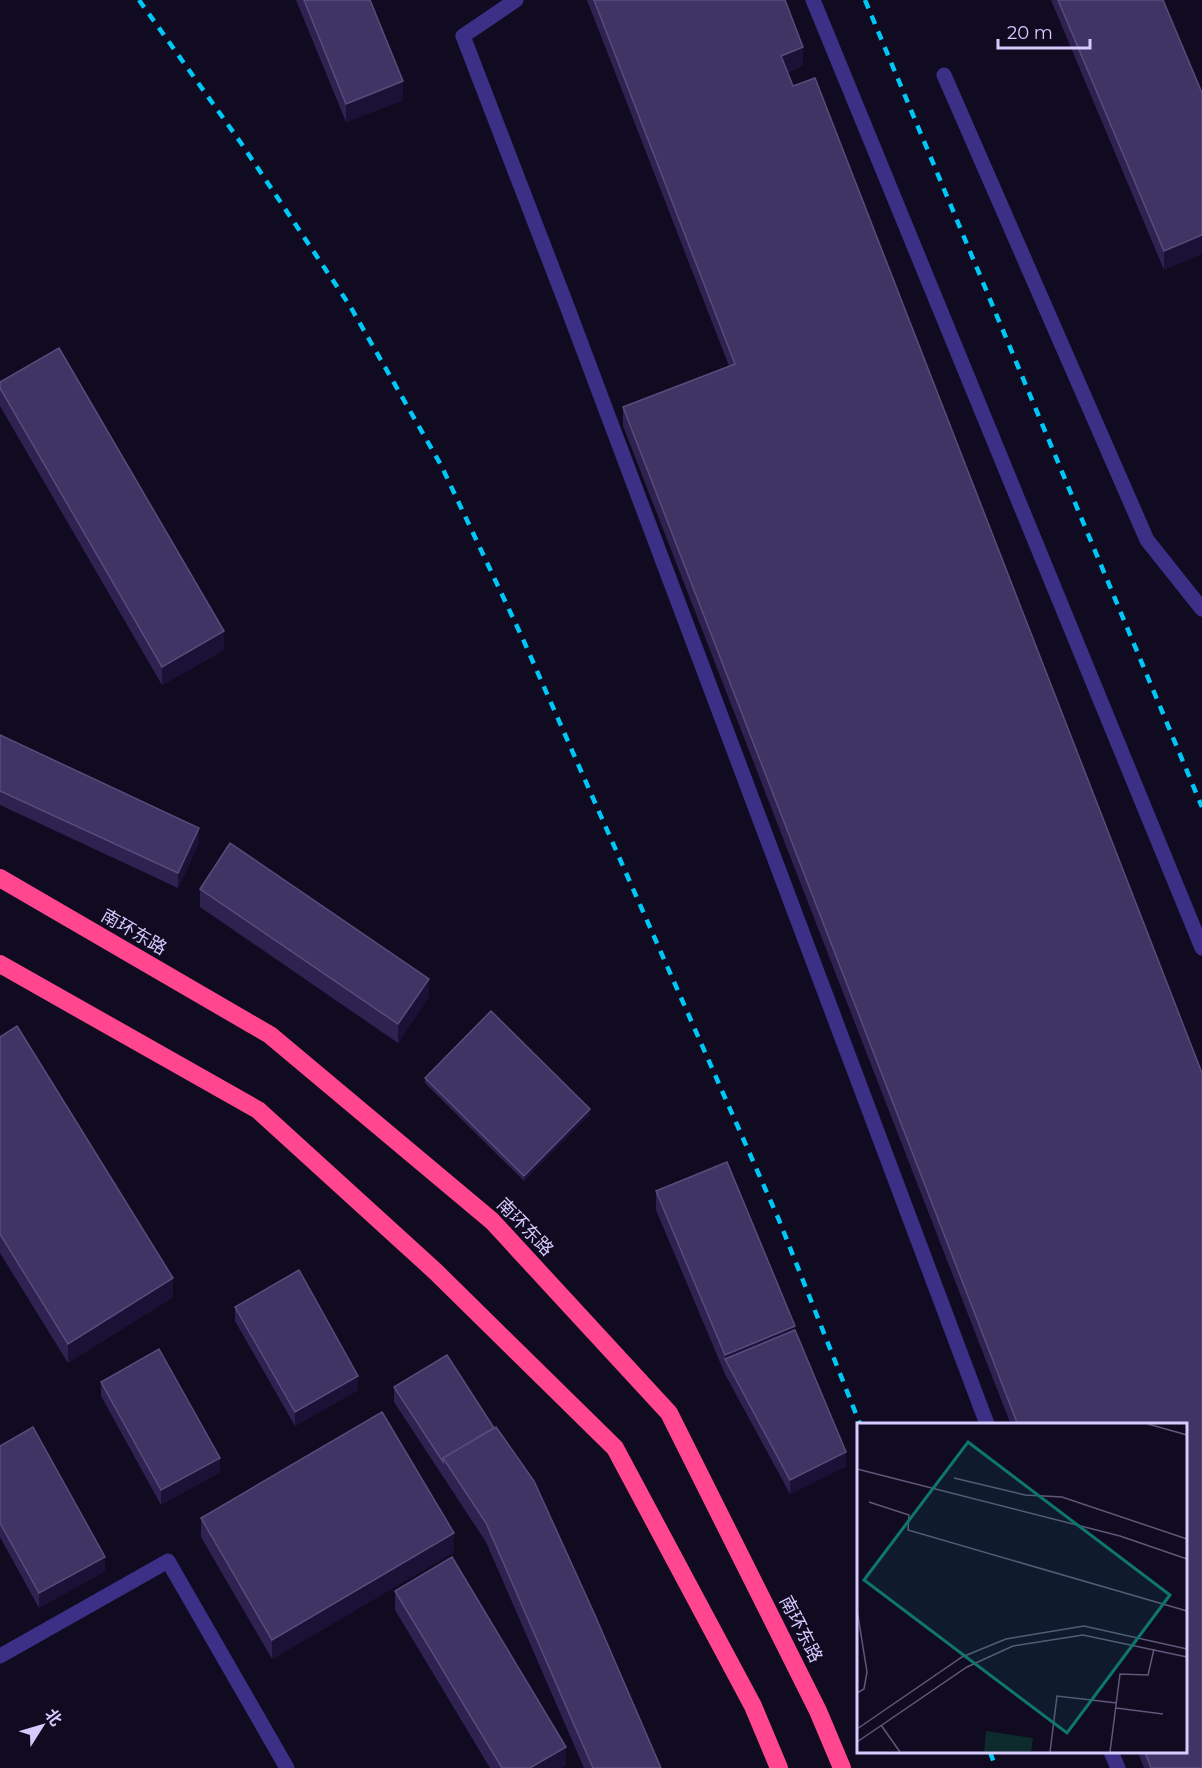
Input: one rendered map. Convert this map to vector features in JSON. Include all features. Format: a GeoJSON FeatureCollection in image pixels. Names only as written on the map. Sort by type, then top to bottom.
{"type":"FeatureCollection","features":[{"type":"Feature","properties":{"kind":"highway","name":"南环东路"},"geometry":{"type":"LineString","coordinates":[[0,878],[270,1035],[492,1221],[669,1413],[818,1711],[842,1768]]}},
{"type":"Feature","properties":{"kind":"highway"},"geometry":{"type":"LineString","coordinates":[[0,964],[258,1110],[436,1272],[615,1448],[753,1706],[779,1768]]}},
{"type":"Feature","properties":{"kind":"lane"},"geometry":{"type":"LineString","coordinates":[[516,0],[463,36],[986,1423]]}},
{"type":"Feature","properties":{"kind":"lane"},"geometry":{"type":"LineString","coordinates":[[813,0],[1202,948]]}},
{"type":"Feature","properties":{"kind":"lane"},"geometry":{"type":"LineString","coordinates":[[944,75],[1147,540],[1202,609]]}},
{"type":"Feature","properties":{"kind":"lane"},"geometry":{"type":"LineString","coordinates":[[0,1656],[168,1561],[287,1768]]}},
{"type":"Feature","properties":{"kind":"lane"},"geometry":{"type":"LineString","coordinates":[[1112,1753],[1118,1768]]}},
{"type":"Feature","properties":{"kind":"building"},"geometry":{"type":"Polygon","coordinates":[[[304,0],[370,0],[403,81],[346,104],[304,0]]]}},
{"type":"Feature","properties":{"kind":"building"},"geometry":{"type":"Polygon","coordinates":[[[594,0],[785,0],[803,47],[781,56],[793,86],[815,78],[1202,1073],[1202,1768],[1151,1768],[1145,1753],[1187,1753],[1187,1423],[1017,1423],[623,407],[735,364],[594,0]]]}},
{"type":"Feature","properties":{"kind":"building"},"geometry":{"type":"Polygon","coordinates":[[[1058,0],[1163,0],[1202,93],[1202,235],[1164,251],[1058,0]]]}},
{"type":"Feature","properties":{"kind":"building"},"geometry":{"type":"Polygon","coordinates":[[[59,348],[224,631],[162,667],[0,388],[0,382],[59,348]]]}},
{"type":"Feature","properties":{"kind":"building"},"geometry":{"type":"Polygon","coordinates":[[[0,735],[199,828],[178,873],[0,791],[0,735]]]}},
{"type":"Feature","properties":{"kind":"building"},"geometry":{"type":"Polygon","coordinates":[[[230,843],[429,979],[398,1024],[200,889],[230,843]]]}},
{"type":"Feature","properties":{"kind":"building"},"geometry":{"type":"Polygon","coordinates":[[[491,1011],[590,1109],[524,1176],[425,1078],[491,1011]]]}},
{"type":"Feature","properties":{"kind":"building"},"geometry":{"type":"Polygon","coordinates":[[[17,1026],[173,1278],[68,1344],[0,1234],[0,1037],[17,1026]]]}},
{"type":"Feature","properties":{"kind":"building"},"geometry":{"type":"Polygon","coordinates":[[[727,1162],[795,1326],[725,1355],[656,1191],[727,1162]]]}},
{"type":"Feature","properties":{"kind":"building"},"geometry":{"type":"Polygon","coordinates":[[[299,1270],[358,1376],[295,1412],[235,1307],[299,1270]]]}},
{"type":"Feature","properties":{"kind":"building"},"geometry":{"type":"Polygon","coordinates":[[[795,1330],[846,1452],[790,1480],[725,1359],[795,1330]]]}},
{"type":"Feature","properties":{"kind":"building"},"geometry":{"type":"Polygon","coordinates":[[[159,1349],[220,1458],[161,1490],[101,1382],[159,1349]]]}},
{"type":"Feature","properties":{"kind":"building"},"geometry":{"type":"Polygon","coordinates":[[[447,1355],[494,1428],[443,1458],[443,1462],[394,1387],[447,1355]]]}},
{"type":"Feature","properties":{"kind":"building"},"geometry":{"type":"Polygon","coordinates":[[[382,1412],[454,1533],[272,1640],[201,1518],[382,1412]]]}},
{"type":"Feature","properties":{"kind":"building"},"geometry":{"type":"Polygon","coordinates":[[[33,1427],[105,1557],[39,1593],[0,1523],[0,1446],[33,1427]]]}},
{"type":"Feature","properties":{"kind":"building"},"geometry":{"type":"Polygon","coordinates":[[[496,1427],[534,1481],[661,1768],[593,1768],[486,1523],[443,1458],[496,1427]]]}},
{"type":"Feature","properties":{"kind":"building"},"geometry":{"type":"Polygon","coordinates":[[[452,1557],[566,1747],[530,1768],[502,1768],[395,1591],[452,1557]]]}},
{"type":"Feature","properties":{"kind":"railway"},"geometry":{"type":"LineString","coordinates":[[139,0],[241,143],[350,306],[441,465],[522,637],[779,1220],[860,1423]]}},
{"type":"Feature","properties":{"kind":"railway"},"geometry":{"type":"LineString","coordinates":[[865,0],[1202,807]]}},
{"type":"Feature","properties":{"kind":"railway"},"geometry":{"type":"LineString","coordinates":[[990,1753],[996,1768]]}}]}
